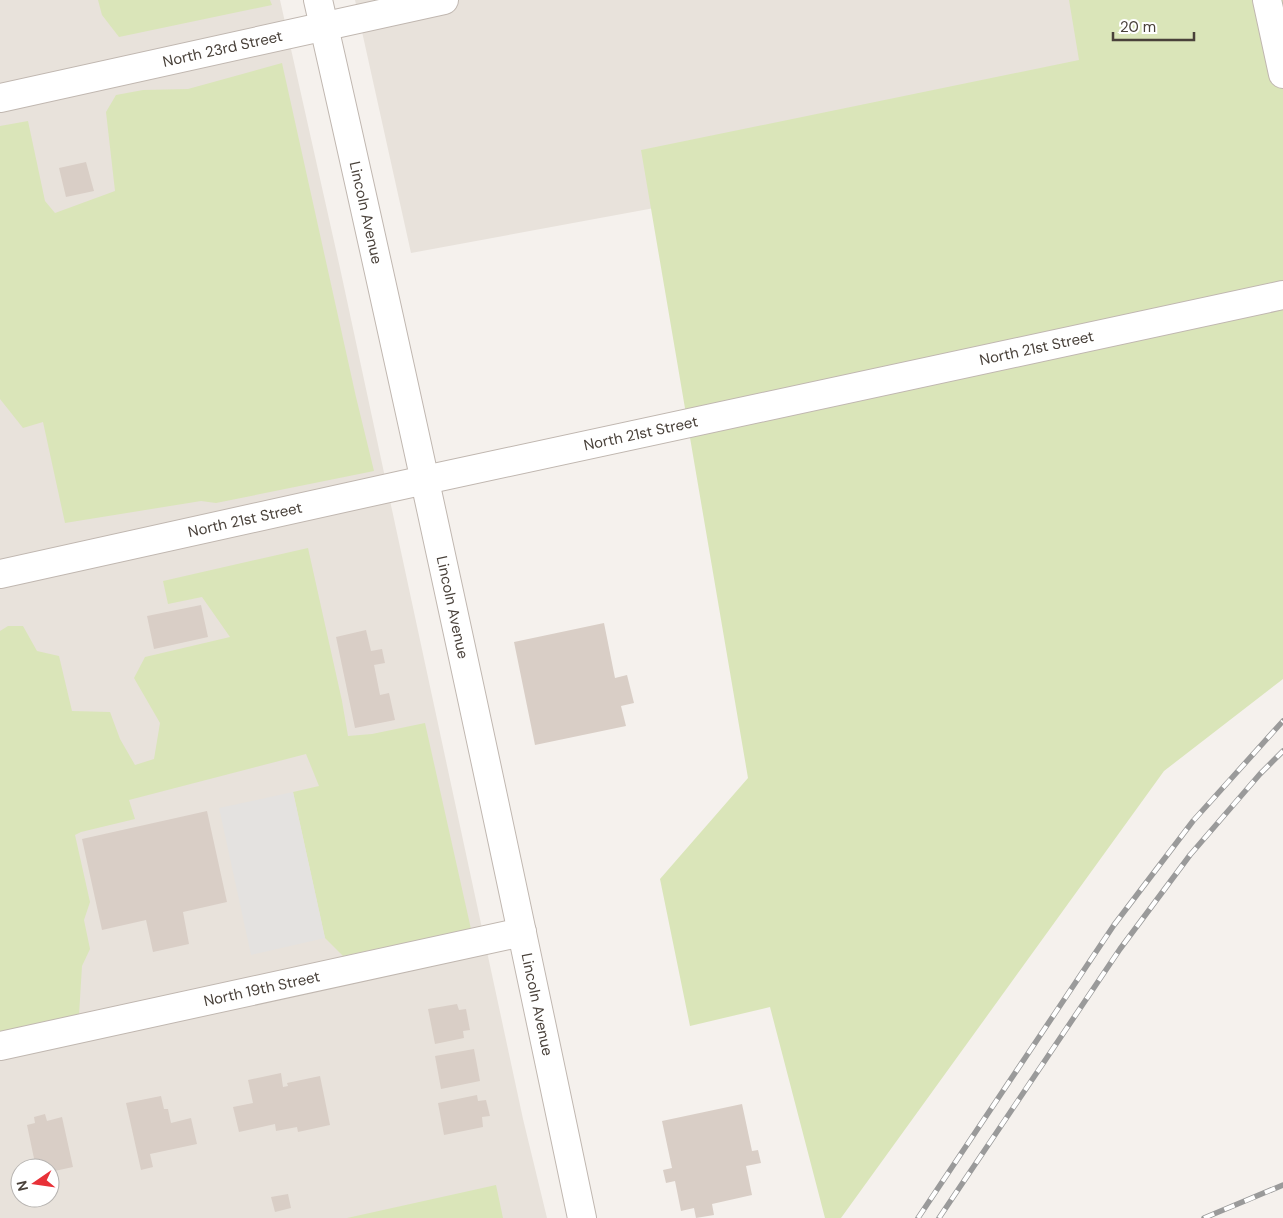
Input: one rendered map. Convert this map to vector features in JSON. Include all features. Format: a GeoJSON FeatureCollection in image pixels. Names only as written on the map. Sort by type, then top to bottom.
{"type":"FeatureCollection","features":[{"type":"Feature","properties":{"kind":"street","name":"Lincoln Avenue"},"geometry":{"type":"LineString","coordinates":[[318,0],[425,480],[582,1218]]}},
{"type":"Feature","properties":{"kind":"street","name":"North 23rd Street"},"geometry":{"type":"LineString","coordinates":[[0,98],[444,0]]}},
{"type":"Feature","properties":{"kind":"street"},"geometry":{"type":"LineString","coordinates":[[1267,0],[1283,74]]}},
{"type":"Feature","properties":{"kind":"street","name":"North 21st Street"},"geometry":{"type":"LineString","coordinates":[[0,574],[425,480],[1283,295]]}},
{"type":"Feature","properties":{"kind":"street","name":"North 19th Street"},"geometry":{"type":"LineString","coordinates":[[0,1046],[522,932]]}},
{"type":"Feature","properties":{"kind":"shaded area"},"geometry":{"type":"Polygon","coordinates":[[[0,0],[280,0],[340,268],[523,1119],[547,1218],[0,1218],[0,0]]]}},
{"type":"Feature","properties":{"kind":"shaded area"},"geometry":{"type":"Polygon","coordinates":[[[355,0],[1283,0],[1283,92],[411,253],[355,0]]]}},
{"type":"Feature","properties":{"kind":"shaded area"},"geometry":{"type":"Polygon","coordinates":[[[293,792],[325,938],[251,955],[219,808],[293,792]]]}},
{"type":"Feature","properties":{"kind":"green space"},"geometry":{"type":"Polygon","coordinates":[[[98,0],[270,0],[272,5],[119,37],[102,15],[98,0]]]}},
{"type":"Feature","properties":{"kind":"green space"},"geometry":{"type":"Polygon","coordinates":[[[1069,0],[1283,0],[1283,679],[1164,771],[841,1218],[825,1218],[770,1007],[690,1026],[660,879],[748,778],[641,150],[1079,60],[1069,0]]]}},
{"type":"Feature","properties":{"kind":"green space"},"geometry":{"type":"Polygon","coordinates":[[[282,63],[374,471],[216,503],[201,501],[65,523],[43,422],[23,428],[0,399],[0,126],[28,121],[45,201],[55,213],[115,191],[106,112],[116,95],[143,90],[188,89],[282,63]]]}},
{"type":"Feature","properties":{"kind":"green space"},"geometry":{"type":"Polygon","coordinates":[[[308,548],[348,736],[372,734],[425,723],[471,929],[343,956],[325,938],[293,792],[319,786],[306,754],[129,800],[135,819],[75,835],[90,902],[84,920],[90,949],[82,966],[79,1015],[0,1032],[0,631],[8,626],[23,626],[37,651],[59,656],[72,711],[110,712],[120,739],[135,765],[154,759],[160,723],[134,678],[145,657],[230,637],[202,597],[168,604],[163,581],[308,548]]]}},
{"type":"Feature","properties":{"kind":"green space"},"geometry":{"type":"Polygon","coordinates":[[[496,1185],[503,1218],[347,1218],[496,1185]]]}},
{"type":"Feature","properties":{"kind":"building"},"geometry":{"type":"Polygon","coordinates":[[[86,162],[94,191],[66,197],[59,168],[86,162]]]}},
{"type":"Feature","properties":{"kind":"building"},"geometry":{"type":"Polygon","coordinates":[[[201,605],[208,637],[154,649],[147,616],[201,605]]]}},
{"type":"Feature","properties":{"kind":"building"},"geometry":{"type":"Polygon","coordinates":[[[604,623],[615,678],[627,675],[634,703],[621,706],[626,726],[535,745],[514,642],[604,623]]]}},
{"type":"Feature","properties":{"kind":"building"},"geometry":{"type":"Polygon","coordinates":[[[366,630],[371,651],[382,649],[385,663],[374,665],[380,695],[389,693],[395,720],[355,728],[336,637],[366,630]]]}},
{"type":"Feature","properties":{"kind":"building"},"geometry":{"type":"Polygon","coordinates":[[[207,811],[227,902],[183,912],[189,944],[153,952],[146,920],[102,930],[82,839],[207,811]]]}},
{"type":"Feature","properties":{"kind":"building"},"geometry":{"type":"Polygon","coordinates":[[[457,1004],[459,1010],[466,1009],[470,1030],[463,1031],[464,1038],[435,1044],[428,1009],[457,1004]]]}},
{"type":"Feature","properties":{"kind":"building"},"geometry":{"type":"Polygon","coordinates":[[[474,1049],[480,1081],[441,1089],[435,1056],[474,1049]]]}},
{"type":"Feature","properties":{"kind":"building"},"geometry":{"type":"Polygon","coordinates":[[[281,1073],[283,1087],[288,1086],[287,1083],[320,1076],[330,1125],[298,1132],[297,1127],[276,1131],[275,1124],[239,1132],[233,1107],[253,1103],[248,1080],[281,1073]]]}},
{"type":"Feature","properties":{"kind":"building"},"geometry":{"type":"Polygon","coordinates":[[[477,1095],[478,1101],[486,1100],[490,1116],[482,1117],[483,1127],[444,1135],[438,1103],[477,1095]]]}},
{"type":"Feature","properties":{"kind":"building"},"geometry":{"type":"Polygon","coordinates":[[[161,1096],[164,1109],[168,1109],[171,1123],[191,1118],[197,1144],[150,1154],[153,1167],[141,1170],[126,1103],[161,1096]]]}},
{"type":"Feature","properties":{"kind":"building"},"geometry":{"type":"Polygon","coordinates":[[[742,1104],[752,1151],[758,1150],[761,1163],[746,1166],[752,1195],[712,1204],[714,1215],[696,1218],[694,1208],[681,1211],[675,1181],[666,1183],[663,1170],[672,1168],[662,1121],[742,1104]]]}},
{"type":"Feature","properties":{"kind":"building"},"geometry":{"type":"Polygon","coordinates":[[[45,1114],[47,1121],[62,1117],[73,1167],[60,1170],[60,1158],[34,1158],[27,1125],[35,1123],[34,1117],[45,1114]]]}},
{"type":"Feature","properties":{"kind":"building"},"geometry":{"type":"Polygon","coordinates":[[[288,1194],[291,1208],[275,1212],[271,1197],[288,1194]]]}},
{"type":"Feature","properties":{"kind":"railway"},"geometry":{"type":"LineString","coordinates":[[918,1218],[1114,925],[1193,821],[1283,721]]}},
{"type":"Feature","properties":{"kind":"railway"},"geometry":{"type":"LineString","coordinates":[[939,1218],[1120,949],[1190,855],[1260,774],[1283,751]]}},
{"type":"Feature","properties":{"kind":"railway"},"geometry":{"type":"LineString","coordinates":[[1204,1218],[1283,1185]]}}]}
